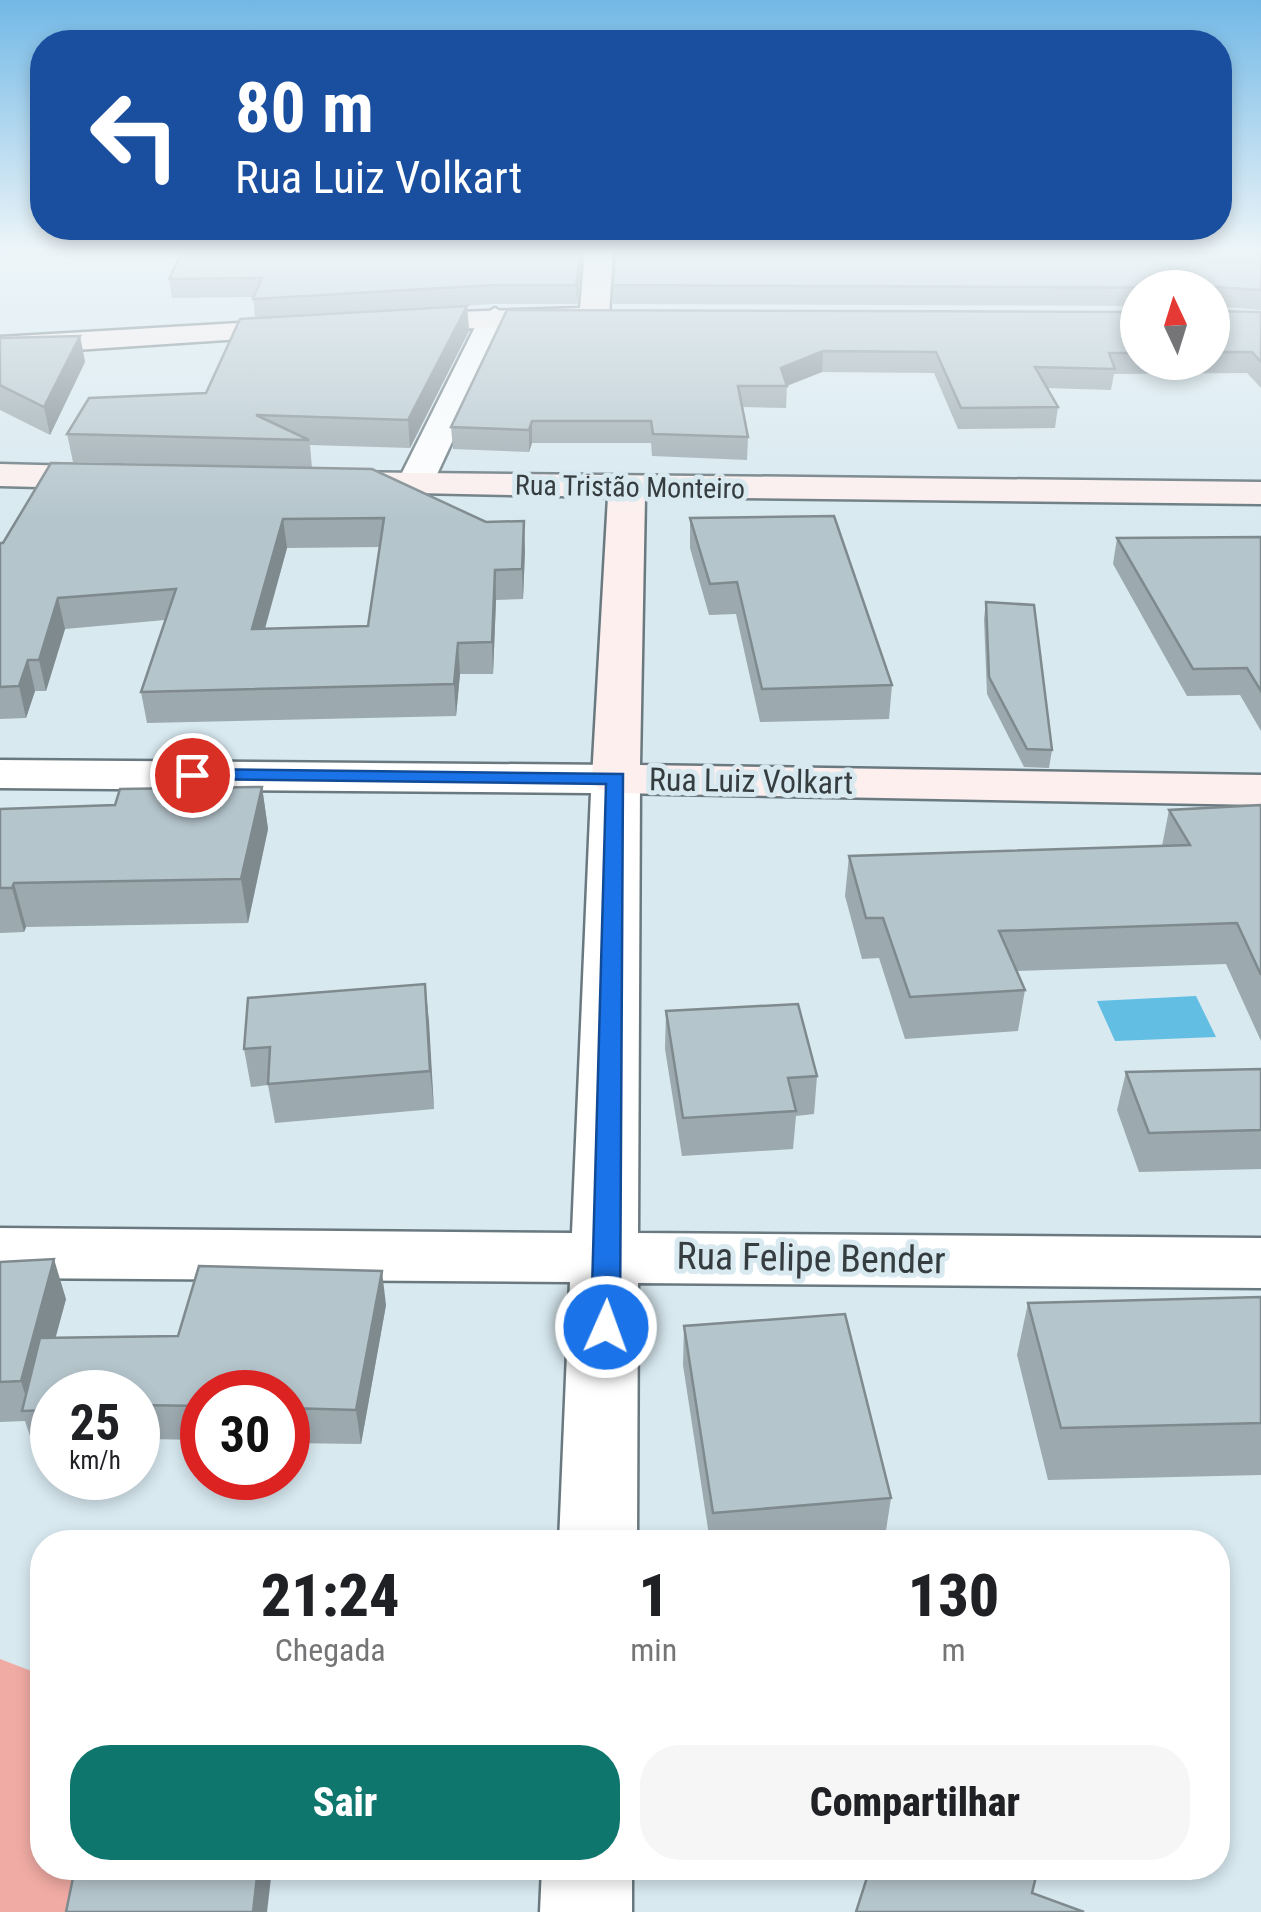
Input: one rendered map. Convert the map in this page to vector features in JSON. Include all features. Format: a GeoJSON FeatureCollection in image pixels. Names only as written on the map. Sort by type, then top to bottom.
{"type":"FeatureCollection","features":[{"type":"Feature","properties":{"kind":"street"},"geometry":{"type":"LineString","coordinates":[[0,346],[83,341]]}},
{"type":"Feature","properties":{"kind":"street"},"geometry":{"type":"LineString","coordinates":[[414,485],[483,341]]}},
{"type":"Feature","properties":{"kind":"street"},"geometry":{"type":"LineString","coordinates":[[0,475],[158,479]]}},
{"type":"Feature","properties":{"kind":"street","name":"Rua Tristão Monteiro"},"geometry":{"type":"LineString","coordinates":[[296,482],[1261,493]]}},
{"type":"Feature","properties":{"kind":"street"},"geometry":{"type":"LineString","coordinates":[[598,1530],[608,1255],[616,778],[627,488]]}},
{"type":"Feature","properties":{"kind":"street","name":"Rua Luiz Volkart"},"geometry":{"type":"LineString","coordinates":[[0,774],[616,778],[1261,790]]}},
{"type":"Feature","properties":{"kind":"street","name":"Rua Felipe Bender"},"geometry":{"type":"LineString","coordinates":[[0,1253],[1261,1263]]}},
{"type":"Feature","properties":{"kind":"street"},"geometry":{"type":"LineString","coordinates":[[586,1912],[587,1880]]}},
{"type":"Feature","properties":{"kind":"shaded area"},"geometry":{"type":"Polygon","coordinates":[[[0,1659],[30,1670],[30,1880],[147,1880],[148,1912],[0,1912],[0,1659]]]}},
{"type":"Feature","properties":{"kind":"water"},"geometry":{"type":"Polygon","coordinates":[[[1196,996],[1216,1037],[1115,1041],[1097,1001],[1196,996]]]}},
{"type":"Feature","properties":{"kind":"building"},"geometry":{"type":"Polygon","coordinates":[[[0,341],[77,341],[44,407],[0,385],[0,341]]]}},
{"type":"Feature","properties":{"kind":"building"},"geometry":{"type":"Polygon","coordinates":[[[230,341],[449,341],[408,420],[256,415],[309,440],[67,434],[89,398],[206,393],[230,341]]]}},
{"type":"Feature","properties":{"kind":"building"},"geometry":{"type":"Polygon","coordinates":[[[492,341],[1120,341],[1120,353],[1109,353],[1115,369],[1035,367],[1058,407],[961,408],[936,352],[823,351],[781,368],[787,386],[738,386],[748,437],[653,434],[651,421],[532,421],[529,430],[451,427],[492,341]]]}},
{"type":"Feature","properties":{"kind":"building"},"geometry":{"type":"Polygon","coordinates":[[[1230,341],[1261,341],[1261,362],[1252,352],[1230,352],[1230,341]]]}},
{"type":"Feature","properties":{"kind":"building"},"geometry":{"type":"Polygon","coordinates":[[[51,463],[372,469],[486,522],[524,521],[522,569],[495,570],[492,642],[458,643],[454,684],[141,692],[176,589],[58,598],[39,660],[28,660],[19,686],[0,687],[3,543],[51,463]],[[384,518],[283,519],[252,629],[368,626],[384,518]]]}},
{"type":"Feature","properties":{"kind":"building"},"geometry":{"type":"Polygon","coordinates":[[[834,516],[892,685],[762,689],[737,582],[710,584],[690,518],[834,516]]]}},
{"type":"Feature","properties":{"kind":"building"},"geometry":{"type":"Polygon","coordinates":[[[1261,537],[1261,691],[1247,668],[1193,669],[1117,538],[1261,537]]]}},
{"type":"Feature","properties":{"kind":"building"},"geometry":{"type":"Polygon","coordinates":[[[986,602],[1034,605],[1052,750],[1027,749],[989,677],[986,602]]]}},
{"type":"Feature","properties":{"kind":"building"},"geometry":{"type":"Polygon","coordinates":[[[262,787],[241,879],[14,883],[12,888],[0,888],[0,809],[115,805],[120,789],[262,787]]]}},
{"type":"Feature","properties":{"kind":"building"},"geometry":{"type":"Polygon","coordinates":[[[1261,805],[1261,975],[1237,923],[999,931],[1025,990],[910,997],[883,918],[866,918],[849,856],[1190,845],[1169,810],[1261,805]]]}},
{"type":"Feature","properties":{"kind":"building"},"geometry":{"type":"Polygon","coordinates":[[[425,984],[430,1071],[268,1084],[270,1047],[244,1049],[248,998],[425,984]]]}},
{"type":"Feature","properties":{"kind":"building"},"geometry":{"type":"Polygon","coordinates":[[[798,1004],[817,1076],[788,1078],[796,1111],[683,1118],[666,1011],[798,1004]]]}},
{"type":"Feature","properties":{"kind":"building"},"geometry":{"type":"Polygon","coordinates":[[[1261,1069],[1261,1130],[1149,1133],[1126,1072],[1261,1069]]]}},
{"type":"Feature","properties":{"kind":"building"},"geometry":{"type":"Polygon","coordinates":[[[54,1259],[21,1381],[0,1382],[0,1262],[54,1259]]]}},
{"type":"Feature","properties":{"kind":"building"},"geometry":{"type":"Polygon","coordinates":[[[199,1266],[382,1271],[356,1410],[310,1409],[310,1370],[180,1370],[180,1406],[160,1405],[160,1370],[32,1370],[40,1338],[178,1336],[199,1266]]]}},
{"type":"Feature","properties":{"kind":"building"},"geometry":{"type":"Polygon","coordinates":[[[1261,1297],[1261,1423],[1061,1428],[1028,1303],[1261,1297]]]}},
{"type":"Feature","properties":{"kind":"building"},"geometry":{"type":"Polygon","coordinates":[[[845,1314],[891,1498],[713,1513],[684,1326],[845,1314]]]}},
{"type":"Feature","properties":{"kind":"building"},"geometry":{"type":"Polygon","coordinates":[[[30,1379],[30,1411],[22,1411],[30,1379]]]}},
{"type":"Feature","properties":{"kind":"building"},"geometry":{"type":"Polygon","coordinates":[[[73,1880],[257,1880],[253,1912],[66,1912],[73,1880]]]}},
{"type":"Feature","properties":{"kind":"building"},"geometry":{"type":"Polygon","coordinates":[[[866,1880],[1035,1880],[1032,1893],[1084,1912],[856,1912],[866,1880]]]}},
{"type":"Feature","properties":{"kind":"route"},"geometry":{"type":"LineString","coordinates":[[192,775],[616,778],[606,1327]]}}]}
